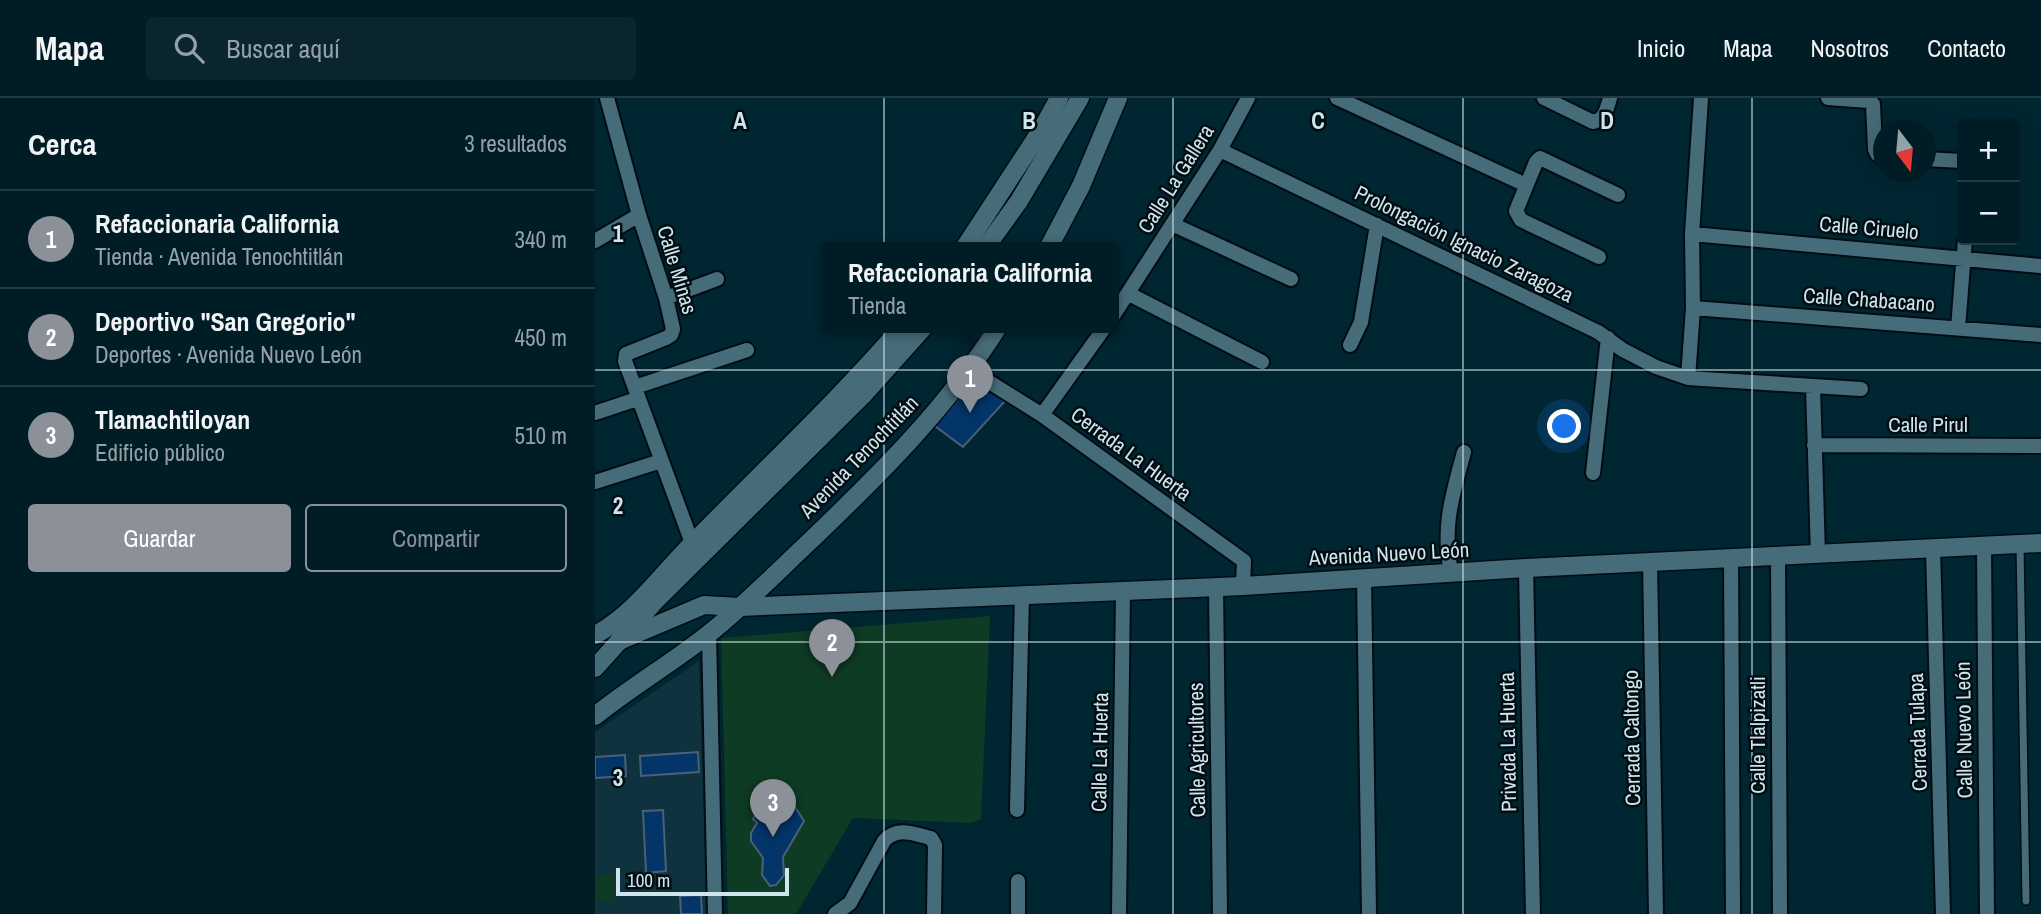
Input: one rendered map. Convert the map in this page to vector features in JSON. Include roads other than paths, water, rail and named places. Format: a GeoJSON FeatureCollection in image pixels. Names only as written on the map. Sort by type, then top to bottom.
{"type":"FeatureCollection","features":[{"type":"Feature","properties":{"kind":"street","name":"Calle Minas"},"geometry":{"type":"LineString","coordinates":[[607,98],[673,329],[671,335],[626,354],[625,361],[692,543]]}},
{"type":"Feature","properties":{"kind":"street"},"geometry":{"type":"LineString","coordinates":[[968,242],[1042,129],[1059,98]]}},
{"type":"Feature","properties":{"kind":"street"},"geometry":{"type":"LineString","coordinates":[[990,242],[1019,201],[1080,98]]}},
{"type":"Feature","properties":{"kind":"street"},"geometry":{"type":"LineString","coordinates":[[1052,242],[1081,186],[1118,98]]}},
{"type":"Feature","properties":{"kind":"street","name":"Calle La Gallera"},"geometry":{"type":"LineString","coordinates":[[1119,309],[1220,150],[1248,98]]}},
{"type":"Feature","properties":{"kind":"street"},"geometry":{"type":"LineString","coordinates":[[1337,98],[1526,185]]}},
{"type":"Feature","properties":{"kind":"street"},"geometry":{"type":"LineString","coordinates":[[1544,98],[1593,121],[1599,121],[1604,115],[1610,98]]}},
{"type":"Feature","properties":{"kind":"street"},"geometry":{"type":"LineString","coordinates":[[1688,379],[1693,308],[1692,234],[1701,98]]}},
{"type":"Feature","properties":{"kind":"street"},"geometry":{"type":"LineString","coordinates":[[1828,98],[1869,101],[1874,104],[1874,119]]}},
{"type":"Feature","properties":{"kind":"street","name":"Prolongación Ignacio Zaragoza"},"geometry":{"type":"LineString","coordinates":[[1220,150],[1608,338],[1623,350],[1656,368],[1688,379],[1861,389]]}},
{"type":"Feature","properties":{"kind":"street"},"geometry":{"type":"LineString","coordinates":[[1599,257],[1521,220],[1516,211],[1540,158],[1545,158],[1618,195]]}},
{"type":"Feature","properties":{"kind":"street"},"geometry":{"type":"LineString","coordinates":[[1936,160],[1957,161]]}},
{"type":"Feature","properties":{"kind":"street"},"geometry":{"type":"LineString","coordinates":[[595,241],[639,215]]}},
{"type":"Feature","properties":{"kind":"street"},"geometry":{"type":"LineString","coordinates":[[1173,224],[1291,279]]}},
{"type":"Feature","properties":{"kind":"street"},"geometry":{"type":"LineString","coordinates":[[1350,345],[1361,321],[1377,225]]}},
{"type":"Feature","properties":{"kind":"street","name":"Calle Ciruelo"},"geometry":{"type":"LineString","coordinates":[[1692,234],[2041,266]]}},
{"type":"Feature","properties":{"kind":"street"},"geometry":{"type":"LineString","coordinates":[[1958,328],[1965,245]]}},
{"type":"Feature","properties":{"kind":"street"},"geometry":{"type":"LineString","coordinates":[[666,298],[717,279]]}},
{"type":"Feature","properties":{"kind":"street"},"geometry":{"type":"LineString","coordinates":[[1129,294],[1262,362]]}},
{"type":"Feature","properties":{"kind":"street","name":"Calle Chabacano"},"geometry":{"type":"LineString","coordinates":[[1693,308],[2041,335]]}},
{"type":"Feature","properties":{"kind":"street"},"geometry":{"type":"LineString","coordinates":[[595,668],[692,543],[808,427],[896,333]]}},
{"type":"Feature","properties":{"kind":"street"},"geometry":{"type":"LineString","coordinates":[[595,652],[623,631],[656,600],[864,394],[919,333]]}},
{"type":"Feature","properties":{"kind":"street","name":"Avenida Tenochtitlán"},"geometry":{"type":"LineString","coordinates":[[628,689],[709,634],[884,469],[970,370],[994,333]]}},
{"type":"Feature","properties":{"kind":"street"},"geometry":{"type":"LineString","coordinates":[[1042,415],[1101,333]]}},
{"type":"Feature","properties":{"kind":"street"},"geometry":{"type":"LineString","coordinates":[[1593,473],[1608,338]]}},
{"type":"Feature","properties":{"kind":"street"},"geometry":{"type":"LineString","coordinates":[[595,413],[636,393],[747,350]]}},
{"type":"Feature","properties":{"kind":"street","name":"Cerrada La Huerta"},"geometry":{"type":"LineString","coordinates":[[970,370],[1042,415],[1244,561],[1243,586]]}},
{"type":"Feature","properties":{"kind":"street"},"geometry":{"type":"LineString","coordinates":[[1813,386],[1818,555]]}},
{"type":"Feature","properties":{"kind":"street","name":"Calle Pirul"},"geometry":{"type":"LineString","coordinates":[[1814,445],[2041,446]]}},
{"type":"Feature","properties":{"kind":"street"},"geometry":{"type":"LineString","coordinates":[[1451,573],[1447,523],[1464,452]]}},
{"type":"Feature","properties":{"kind":"street"},"geometry":{"type":"LineString","coordinates":[[595,482],[660,461]]}},
{"type":"Feature","properties":{"kind":"street","name":"Avenida Nuevo León"},"geometry":{"type":"LineString","coordinates":[[623,631],[704,605],[740,607],[1243,586],[1526,568],[2041,543]]}},
{"type":"Feature","properties":{"kind":"street","name":"Calle Nuevo León"},"geometry":{"type":"LineString","coordinates":[[1984,547],[1987,914]]}},
{"type":"Feature","properties":{"kind":"street","name":"Cerrada Tulapa"},"geometry":{"type":"LineString","coordinates":[[1933,549],[1943,914]]}},
{"type":"Feature","properties":{"kind":"street","name":"Calle Tlalpizatli"},"geometry":{"type":"LineString","coordinates":[[1778,556],[1780,914]]}},
{"type":"Feature","properties":{"kind":"street"},"geometry":{"type":"LineString","coordinates":[[1731,558],[1733,914]]}},
{"type":"Feature","properties":{"kind":"street","name":"Cerrada Caltongo"},"geometry":{"type":"LineString","coordinates":[[1650,562],[1656,914]]}},
{"type":"Feature","properties":{"kind":"street","name":"Privada La Huerta"},"geometry":{"type":"LineString","coordinates":[[1526,568],[1532,914]]}},
{"type":"Feature","properties":{"kind":"street"},"geometry":{"type":"LineString","coordinates":[[1364,578],[1369,914]]}},
{"type":"Feature","properties":{"kind":"street","name":"Calle Agricultores"},"geometry":{"type":"LineString","coordinates":[[1216,586],[1220,914]]}},
{"type":"Feature","properties":{"kind":"street","name":"Calle La Huerta"},"geometry":{"type":"LineString","coordinates":[[1119,914],[1123,591]]}},
{"type":"Feature","properties":{"kind":"street"},"geometry":{"type":"LineString","coordinates":[[1017,810],[1022,596]]}},
{"type":"Feature","properties":{"kind":"street"},"geometry":{"type":"LineString","coordinates":[[595,635],[623,631]]}},
{"type":"Feature","properties":{"kind":"street"},"geometry":{"type":"LineString","coordinates":[[709,634],[715,914]]}},
{"type":"Feature","properties":{"kind":"street"},"geometry":{"type":"LineString","coordinates":[[595,702],[628,689]]}},
{"type":"Feature","properties":{"kind":"street"},"geometry":{"type":"LineString","coordinates":[[595,716],[628,689]]}},
{"type":"Feature","properties":{"kind":"street"},"geometry":{"type":"LineString","coordinates":[[835,914],[850,908],[891,834],[901,831],[931,838],[935,845],[934,914]]}},
{"type":"Feature","properties":{"kind":"street"},"geometry":{"type":"LineString","coordinates":[[1018,881],[1018,914]]}},
{"type":"Feature","properties":{"kind":"lane"},"geometry":{"type":"LineString","coordinates":[[2020,544],[2026,901]]}},
{"type":"Feature","properties":{"kind":"place","name":"Refaccionaria California"},"geometry":{"type":"Point","coordinates":[970,413]}},
{"type":"Feature","properties":{"kind":"place","name":"Deportivo \"San Gregorio\""},"geometry":{"type":"Point","coordinates":[832,677]}},
{"type":"Feature","properties":{"kind":"place","name":"Tlamachtiloyan"},"geometry":{"type":"Point","coordinates":[773,837]}}]}
